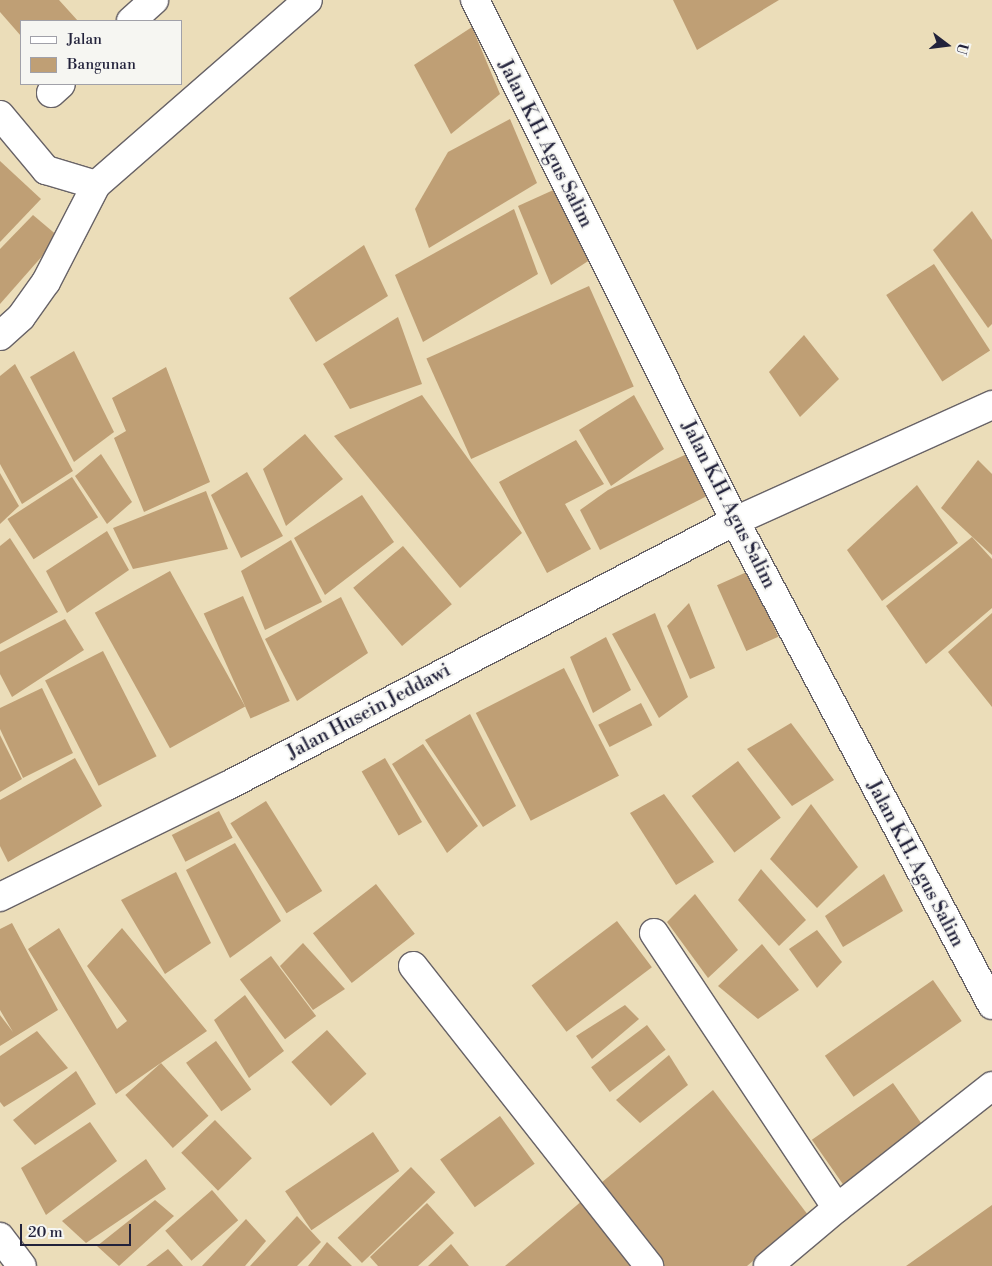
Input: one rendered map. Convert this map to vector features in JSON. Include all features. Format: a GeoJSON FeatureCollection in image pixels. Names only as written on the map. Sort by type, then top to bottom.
{"type":"FeatureCollection","features":[{"type":"Feature","properties":{"kind":"street"},"geometry":{"type":"LineString","coordinates":[[132,20],[154,0]]}},
{"type":"Feature","properties":{"kind":"street"},"geometry":{"type":"LineString","coordinates":[[0,336],[21,317],[46,282],[96,185],[308,0]]}},
{"type":"Feature","properties":{"kind":"street","name":"Jalan K.H. Agus Salim"},"geometry":{"type":"LineString","coordinates":[[475,0],[735,522],[992,1005]]}},
{"type":"Feature","properties":{"kind":"street"},"geometry":{"type":"LineString","coordinates":[[0,115],[46,170],[96,185]]}},
{"type":"Feature","properties":{"kind":"street","name":"Jalan Husein Jeddawi"},"geometry":{"type":"LineString","coordinates":[[0,897],[227,786],[735,522],[992,405]]}},
{"type":"Feature","properties":{"kind":"street"},"geometry":{"type":"LineString","coordinates":[[654,933],[837,1208]]}},
{"type":"Feature","properties":{"kind":"street"},"geometry":{"type":"LineString","coordinates":[[413,966],[649,1266]]}},
{"type":"Feature","properties":{"kind":"street"},"geometry":{"type":"LineString","coordinates":[[768,1266],[837,1208],[992,1086]]}},
{"type":"Feature","properties":{"kind":"street"},"geometry":{"type":"LineString","coordinates":[[0,1237],[22,1266]]}},
{"type":"Feature","properties":{"kind":"building"},"geometry":{"type":"Polygon","coordinates":[[[0,0],[59,0],[77,20],[20,20],[20,35],[0,12],[0,0]]]}},
{"type":"Feature","properties":{"kind":"building"},"geometry":{"type":"Polygon","coordinates":[[[673,0],[779,0],[697,50],[673,0]]]}},
{"type":"Feature","properties":{"kind":"building"},"geometry":{"type":"Polygon","coordinates":[[[472,27],[500,94],[451,134],[414,65],[472,27]]]}},
{"type":"Feature","properties":{"kind":"building"},"geometry":{"type":"Polygon","coordinates":[[[510,119],[537,183],[429,248],[415,209],[448,152],[510,119]]]}},
{"type":"Feature","properties":{"kind":"building"},"geometry":{"type":"Polygon","coordinates":[[[0,161],[41,199],[0,242],[0,161]]]}},
{"type":"Feature","properties":{"kind":"building"},"geometry":{"type":"Polygon","coordinates":[[[560,187],[596,256],[551,285],[518,206],[560,187]]]}},
{"type":"Feature","properties":{"kind":"building"},"geometry":{"type":"Polygon","coordinates":[[[514,209],[538,274],[423,342],[395,275],[514,209]]]}},
{"type":"Feature","properties":{"kind":"building"},"geometry":{"type":"Polygon","coordinates":[[[972,211],[992,240],[992,324],[988,328],[933,250],[972,211]]]}},
{"type":"Feature","properties":{"kind":"building"},"geometry":{"type":"Polygon","coordinates":[[[33,215],[59,237],[0,304],[0,249],[33,215]]]}},
{"type":"Feature","properties":{"kind":"building"},"geometry":{"type":"Polygon","coordinates":[[[364,245],[388,296],[316,342],[289,298],[364,245]]]}},
{"type":"Feature","properties":{"kind":"building"},"geometry":{"type":"Polygon","coordinates":[[[934,264],[990,350],[942,381],[886,295],[934,264]]]}},
{"type":"Feature","properties":{"kind":"building"},"geometry":{"type":"Polygon","coordinates":[[[589,286],[634,386],[471,459],[426,358],[589,286]]]}},
{"type":"Feature","properties":{"kind":"building"},"geometry":{"type":"Polygon","coordinates":[[[398,317],[422,384],[350,409],[323,364],[398,317]]]}},
{"type":"Feature","properties":{"kind":"building"},"geometry":{"type":"Polygon","coordinates":[[[804,335],[839,379],[800,417],[769,372],[804,335]]]}},
{"type":"Feature","properties":{"kind":"building"},"geometry":{"type":"Polygon","coordinates":[[[74,351],[114,432],[74,462],[30,377],[74,351]]]}},
{"type":"Feature","properties":{"kind":"building"},"geometry":{"type":"Polygon","coordinates":[[[15,364],[73,471],[22,504],[0,464],[0,376],[15,364]]]}},
{"type":"Feature","properties":{"kind":"building"},"geometry":{"type":"Polygon","coordinates":[[[166,367],[210,482],[144,512],[114,438],[126,431],[112,398],[166,367]]]}},
{"type":"Feature","properties":{"kind":"building"},"geometry":{"type":"Polygon","coordinates":[[[422,395],[522,533],[460,588],[334,436],[422,395]]]}},
{"type":"Feature","properties":{"kind":"building"},"geometry":{"type":"Polygon","coordinates":[[[634,395],[664,449],[611,486],[579,430],[634,395]]]}},
{"type":"Feature","properties":{"kind":"building"},"geometry":{"type":"Polygon","coordinates":[[[305,434],[343,479],[286,526],[263,469],[305,434]]]}},
{"type":"Feature","properties":{"kind":"building"},"geometry":{"type":"Polygon","coordinates":[[[576,440],[604,484],[565,504],[591,549],[547,573],[499,482],[576,440]]]}},
{"type":"Feature","properties":{"kind":"building"},"geometry":{"type":"Polygon","coordinates":[[[689,453],[711,494],[600,550],[580,510],[608,490],[689,453]]]}},
{"type":"Feature","properties":{"kind":"building"},"geometry":{"type":"Polygon","coordinates":[[[101,454],[132,502],[107,524],[75,476],[101,454]]]}},
{"type":"Feature","properties":{"kind":"building"},"geometry":{"type":"Polygon","coordinates":[[[978,460],[992,474],[992,555],[941,508],[978,460]]]}},
{"type":"Feature","properties":{"kind":"building"},"geometry":{"type":"Polygon","coordinates":[[[247,472],[283,536],[241,558],[211,495],[247,472]]]}},
{"type":"Feature","properties":{"kind":"building"},"geometry":{"type":"Polygon","coordinates":[[[0,473],[19,506],[0,524],[0,473]]]}},
{"type":"Feature","properties":{"kind":"building"},"geometry":{"type":"Polygon","coordinates":[[[72,477],[98,517],[34,559],[7,519],[72,477]]]}},
{"type":"Feature","properties":{"kind":"building"},"geometry":{"type":"Polygon","coordinates":[[[917,485],[958,543],[882,601],[847,550],[917,485]]]}},
{"type":"Feature","properties":{"kind":"building"},"geometry":{"type":"Polygon","coordinates":[[[206,491],[228,549],[133,569],[113,528],[206,491]]]}},
{"type":"Feature","properties":{"kind":"building"},"geometry":{"type":"Polygon","coordinates":[[[362,495],[394,542],[325,595],[294,538],[362,495]]]}},
{"type":"Feature","properties":{"kind":"building"},"geometry":{"type":"Polygon","coordinates":[[[107,531],[129,570],[67,613],[46,571],[107,531]]]}},
{"type":"Feature","properties":{"kind":"building"},"geometry":{"type":"Polygon","coordinates":[[[972,537],[992,559],[992,608],[926,664],[886,606],[972,537]]]}},
{"type":"Feature","properties":{"kind":"building"},"geometry":{"type":"Polygon","coordinates":[[[10,538],[58,612],[0,644],[0,546],[10,538]]]}},
{"type":"Feature","properties":{"kind":"building"},"geometry":{"type":"Polygon","coordinates":[[[291,540],[322,602],[265,630],[241,571],[291,540]]]}},
{"type":"Feature","properties":{"kind":"building"},"geometry":{"type":"Polygon","coordinates":[[[403,546],[452,604],[402,646],[353,588],[403,546]]]}},
{"type":"Feature","properties":{"kind":"building"},"geometry":{"type":"Polygon","coordinates":[[[170,571],[245,707],[170,748],[95,613],[170,571]]]}},
{"type":"Feature","properties":{"kind":"building"},"geometry":{"type":"Polygon","coordinates":[[[749,571],[778,637],[746,651],[717,585],[749,571]]]}},
{"type":"Feature","properties":{"kind":"building"},"geometry":{"type":"Polygon","coordinates":[[[243,596],[290,701],[250,719],[204,613],[243,596]]]}},
{"type":"Feature","properties":{"kind":"building"},"geometry":{"type":"Polygon","coordinates":[[[341,597],[368,653],[297,701],[265,639],[341,597]]]}},
{"type":"Feature","properties":{"kind":"building"},"geometry":{"type":"Polygon","coordinates":[[[689,603],[715,668],[690,679],[667,626],[689,603]]]}},
{"type":"Feature","properties":{"kind":"building"},"geometry":{"type":"Polygon","coordinates":[[[655,613],[688,697],[659,718],[612,634],[655,613]]]}},
{"type":"Feature","properties":{"kind":"building"},"geometry":{"type":"Polygon","coordinates":[[[992,613],[992,707],[948,652],[992,613]]]}},
{"type":"Feature","properties":{"kind":"building"},"geometry":{"type":"Polygon","coordinates":[[[65,619],[84,650],[12,697],[0,674],[0,652],[65,619]]]}},
{"type":"Feature","properties":{"kind":"building"},"geometry":{"type":"Polygon","coordinates":[[[606,637],[631,690],[593,713],[570,657],[606,637]]]}},
{"type":"Feature","properties":{"kind":"building"},"geometry":{"type":"Polygon","coordinates":[[[103,651],[157,756],[99,786],[45,681],[103,651]]]}},
{"type":"Feature","properties":{"kind":"building"},"geometry":{"type":"Polygon","coordinates":[[[564,668],[619,776],[531,821],[476,713],[564,668]]]}},
{"type":"Feature","properties":{"kind":"building"},"geometry":{"type":"Polygon","coordinates":[[[42,688],[73,753],[23,778],[0,729],[0,708],[42,688]]]}},
{"type":"Feature","properties":{"kind":"building"},"geometry":{"type":"Polygon","coordinates":[[[641,703],[652,725],[610,747],[598,725],[641,703]]]}},
{"type":"Feature","properties":{"kind":"building"},"geometry":{"type":"Polygon","coordinates":[[[470,714],[516,806],[483,827],[425,740],[470,714]]]}},
{"type":"Feature","properties":{"kind":"building"},"geometry":{"type":"Polygon","coordinates":[[[791,723],[834,780],[792,806],[747,749],[791,723]]]}},
{"type":"Feature","properties":{"kind":"building"},"geometry":{"type":"Polygon","coordinates":[[[0,735],[22,779],[0,792],[0,735]]]}},
{"type":"Feature","properties":{"kind":"building"},"geometry":{"type":"Polygon","coordinates":[[[423,744],[478,826],[447,853],[392,764],[423,744]]]}},
{"type":"Feature","properties":{"kind":"building"},"geometry":{"type":"Polygon","coordinates":[[[75,758],[102,806],[8,862],[0,846],[0,800],[75,758]]]}},
{"type":"Feature","properties":{"kind":"building"},"geometry":{"type":"Polygon","coordinates":[[[385,758],[422,822],[399,836],[362,772],[385,758]]]}},
{"type":"Feature","properties":{"kind":"building"},"geometry":{"type":"Polygon","coordinates":[[[738,761],[781,818],[734,853],[692,796],[738,761]]]}},
{"type":"Feature","properties":{"kind":"building"},"geometry":{"type":"Polygon","coordinates":[[[664,794],[714,862],[676,885],[630,813],[664,794]]]}},
{"type":"Feature","properties":{"kind":"building"},"geometry":{"type":"Polygon","coordinates":[[[266,801],[322,891],[287,913],[230,823],[266,801]]]}},
{"type":"Feature","properties":{"kind":"building"},"geometry":{"type":"Polygon","coordinates":[[[811,804],[858,867],[817,908],[770,859],[811,804]]]}},
{"type":"Feature","properties":{"kind":"building"},"geometry":{"type":"Polygon","coordinates":[[[219,811],[233,838],[185,862],[172,835],[219,811]]]}},
{"type":"Feature","properties":{"kind":"building"},"geometry":{"type":"Polygon","coordinates":[[[235,843],[281,921],[230,958],[186,870],[235,843]]]}},
{"type":"Feature","properties":{"kind":"building"},"geometry":{"type":"Polygon","coordinates":[[[761,869],[806,920],[779,946],[738,900],[761,869]]]}},
{"type":"Feature","properties":{"kind":"building"},"geometry":{"type":"Polygon","coordinates":[[[176,872],[211,943],[165,974],[121,900],[176,872]]]}},
{"type":"Feature","properties":{"kind":"building"},"geometry":{"type":"Polygon","coordinates":[[[884,874],[903,911],[843,947],[825,916],[884,874]]]}},
{"type":"Feature","properties":{"kind":"building"},"geometry":{"type":"Polygon","coordinates":[[[376,884],[415,934],[352,983],[313,933],[376,884]]]}},
{"type":"Feature","properties":{"kind":"building"},"geometry":{"type":"Polygon","coordinates":[[[695,894],[738,950],[708,978],[667,922],[695,894]]]}},
{"type":"Feature","properties":{"kind":"building"},"geometry":{"type":"Polygon","coordinates":[[[617,921],[652,967],[566,1032],[532,985],[617,921]]]}},
{"type":"Feature","properties":{"kind":"building"},"geometry":{"type":"Polygon","coordinates":[[[12,923],[58,1010],[0,1046],[0,1015],[13,1032],[0,1010],[0,929],[12,923]]]}},
{"type":"Feature","properties":{"kind":"building"},"geometry":{"type":"Polygon","coordinates":[[[59,928],[117,1029],[127,1021],[87,966],[122,928],[207,1031],[116,1094],[28,949],[59,928]]]}},
{"type":"Feature","properties":{"kind":"building"},"geometry":{"type":"Polygon","coordinates":[[[817,930],[842,962],[817,988],[789,949],[817,930]]]}},
{"type":"Feature","properties":{"kind":"building"},"geometry":{"type":"Polygon","coordinates":[[[303,943],[345,989],[313,1010],[280,966],[303,943]]]}},
{"type":"Feature","properties":{"kind":"building"},"geometry":{"type":"Polygon","coordinates":[[[762,944],[799,990],[758,1019],[718,986],[762,944]]]}},
{"type":"Feature","properties":{"kind":"building"},"geometry":{"type":"Polygon","coordinates":[[[271,956],[316,1016],[285,1039],[240,979],[271,956]]]}},
{"type":"Feature","properties":{"kind":"building"},"geometry":{"type":"Polygon","coordinates":[[[933,980],[962,1021],[854,1097],[825,1056],[933,980]]]}},
{"type":"Feature","properties":{"kind":"building"},"geometry":{"type":"Polygon","coordinates":[[[245,995],[284,1051],[249,1078],[214,1020],[245,995]]]}},
{"type":"Feature","properties":{"kind":"building"},"geometry":{"type":"Polygon","coordinates":[[[625,1005],[639,1019],[592,1059],[576,1036],[625,1005]]]}},
{"type":"Feature","properties":{"kind":"building"},"geometry":{"type":"Polygon","coordinates":[[[647,1025],[666,1050],[610,1092],[591,1067],[647,1025]]]}},
{"type":"Feature","properties":{"kind":"building"},"geometry":{"type":"Polygon","coordinates":[[[327,1030],[366,1074],[331,1106],[291,1062],[327,1030]]]}},
{"type":"Feature","properties":{"kind":"building"},"geometry":{"type":"Polygon","coordinates":[[[37,1031],[68,1068],[4,1107],[0,1102],[0,1056],[37,1031]]]}},
{"type":"Feature","properties":{"kind":"building"},"geometry":{"type":"Polygon","coordinates":[[[216,1041],[251,1090],[221,1111],[186,1063],[216,1041]]]}},
{"type":"Feature","properties":{"kind":"building"},"geometry":{"type":"Polygon","coordinates":[[[669,1055],[688,1085],[640,1123],[616,1100],[669,1055]]]}},
{"type":"Feature","properties":{"kind":"building"},"geometry":{"type":"Polygon","coordinates":[[[161,1063],[209,1116],[173,1148],[125,1095],[161,1063]]]}},
{"type":"Feature","properties":{"kind":"building"},"geometry":{"type":"Polygon","coordinates":[[[76,1071],[96,1104],[35,1145],[13,1120],[76,1071]]]}},
{"type":"Feature","properties":{"kind":"building"},"geometry":{"type":"Polygon","coordinates":[[[893,1083],[925,1129],[844,1186],[812,1140],[893,1083]]]}},
{"type":"Feature","properties":{"kind":"building"},"geometry":{"type":"Polygon","coordinates":[[[713,1090],[808,1215],[747,1266],[662,1266],[601,1183],[713,1090]]]}},
{"type":"Feature","properties":{"kind":"building"},"geometry":{"type":"Polygon","coordinates":[[[500,1116],[535,1164],[475,1207],[440,1159],[500,1116]]]}},
{"type":"Feature","properties":{"kind":"building"},"geometry":{"type":"Polygon","coordinates":[[[215,1120],[252,1158],[218,1191],[181,1153],[215,1120]]]}},
{"type":"Feature","properties":{"kind":"building"},"geometry":{"type":"Polygon","coordinates":[[[90,1122],[117,1161],[46,1215],[21,1168],[90,1122]]]}},
{"type":"Feature","properties":{"kind":"building"},"geometry":{"type":"Polygon","coordinates":[[[373,1132],[399,1171],[311,1230],[285,1191],[373,1132]]]}},
{"type":"Feature","properties":{"kind":"building"},"geometry":{"type":"Polygon","coordinates":[[[146,1159],[166,1189],[86,1243],[62,1221],[146,1159]]]}},
{"type":"Feature","properties":{"kind":"building"},"geometry":{"type":"Polygon","coordinates":[[[411,1167],[435,1192],[362,1263],[338,1238],[411,1167]]]}},
{"type":"Feature","properties":{"kind":"building"},"geometry":{"type":"Polygon","coordinates":[[[212,1190],[238,1220],[191,1261],[165,1231],[212,1190]]]}},
{"type":"Feature","properties":{"kind":"building"},"geometry":{"type":"Polygon","coordinates":[[[155,1200],[174,1216],[119,1266],[97,1246],[155,1200]]]}},
{"type":"Feature","properties":{"kind":"building"},"geometry":{"type":"Polygon","coordinates":[[[583,1200],[630,1266],[505,1266],[583,1200]]]}},
{"type":"Feature","properties":{"kind":"building"},"geometry":{"type":"Polygon","coordinates":[[[427,1203],[454,1233],[418,1266],[378,1266],[370,1257],[427,1203]]]}},
{"type":"Feature","properties":{"kind":"building"},"geometry":{"type":"Polygon","coordinates":[[[992,1205],[992,1266],[906,1266],[992,1205]]]}},
{"type":"Feature","properties":{"kind":"building"},"geometry":{"type":"Polygon","coordinates":[[[297,1216],[321,1242],[297,1266],[250,1266],[297,1216]]]}},
{"type":"Feature","properties":{"kind":"building"},"geometry":{"type":"Polygon","coordinates":[[[246,1219],[266,1241],[245,1266],[202,1266],[246,1219]]]}},
{"type":"Feature","properties":{"kind":"building"},"geometry":{"type":"Polygon","coordinates":[[[327,1242],[352,1266],[308,1266],[327,1242]]]}},
{"type":"Feature","properties":{"kind":"building"},"geometry":{"type":"Polygon","coordinates":[[[451,1244],[469,1266],[428,1266],[451,1244]]]}},
{"type":"Feature","properties":{"kind":"building"},"geometry":{"type":"Polygon","coordinates":[[[168,1249],[183,1266],[146,1266],[168,1249]]]}}]}
